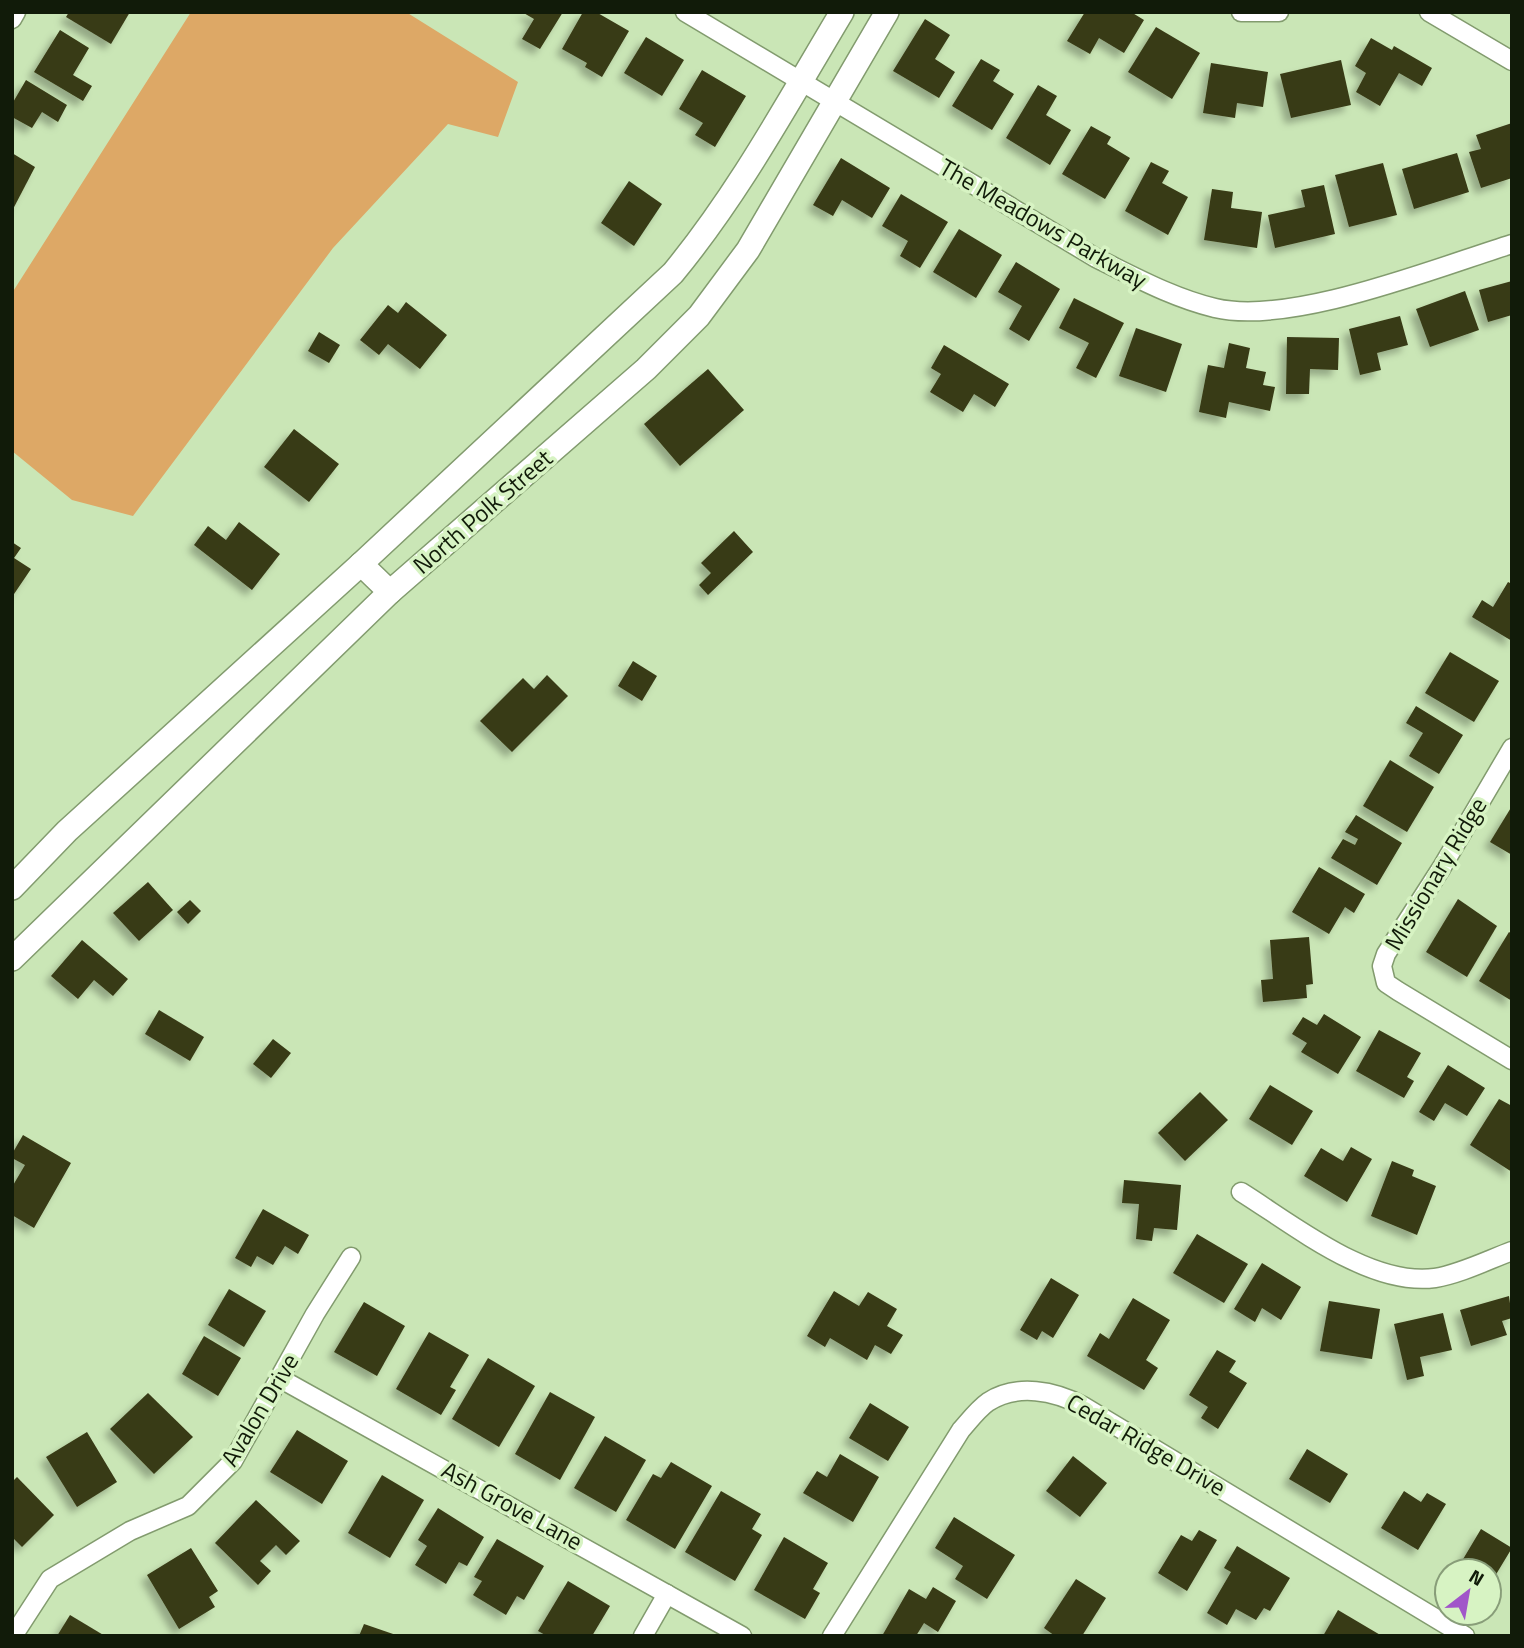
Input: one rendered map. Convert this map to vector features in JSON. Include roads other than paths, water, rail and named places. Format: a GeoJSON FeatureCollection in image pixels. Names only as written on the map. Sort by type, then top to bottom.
{"type":"FeatureCollection","features":[{"type":"Feature","properties":{"kind":"main road","name":"North Polk Street"},"geometry":{"type":"LineString","coordinates":[[12,888],[67,831],[361,564],[673,273],[710,228],[842,12]]}},
{"type":"Feature","properties":{"kind":"main road","name":"North Polk Street"},"geometry":{"type":"LineString","coordinates":[[12,959],[390,592],[646,369],[699,316],[748,250],[887,12]]}},
{"type":"Feature","properties":{"kind":"main road"},"geometry":{"type":"LineString","coordinates":[[361,564],[390,592]]}},
{"type":"Feature","properties":{"kind":"street"},"geometry":{"type":"LineString","coordinates":[[12,19],[16,12]]}},
{"type":"Feature","properties":{"kind":"street","name":"The Meadows Parkway"},"geometry":{"type":"LineString","coordinates":[[685,12],[1096,258],[1158,289],[1216,308],[1262,312],[1334,299],[1512,244]]}},
{"type":"Feature","properties":{"kind":"street"},"geometry":{"type":"LineString","coordinates":[[1241,12],[1279,12]]}},
{"type":"Feature","properties":{"kind":"street"},"geometry":{"type":"LineString","coordinates":[[1429,12],[1512,61]]}},
{"type":"Feature","properties":{"kind":"street","name":"Missionary Ridge"},"geometry":{"type":"LineString","coordinates":[[1510,755],[1386,954],[1382,966],[1386,983],[1512,1060]]}},
{"type":"Feature","properties":{"kind":"street"},"geometry":{"type":"LineString","coordinates":[[1241,1192],[1367,1267],[1402,1279],[1436,1278],[1512,1251]]}},
{"type":"Feature","properties":{"kind":"street","name":"Avalon Drive"},"geometry":{"type":"LineString","coordinates":[[13,1636],[50,1579],[130,1531],[188,1506],[233,1461],[315,1314],[351,1257]]}},
{"type":"Feature","properties":{"kind":"street","name":"Ash Grove Lane"},"geometry":{"type":"LineString","coordinates":[[281,1379],[742,1636]]}},
{"type":"Feature","properties":{"kind":"street","name":"Cedar Ridge Drive"},"geometry":{"type":"LineString","coordinates":[[832,1636],[961,1430],[985,1404],[1016,1391],[1061,1394],[1442,1630],[1465,1636]]}},
{"type":"Feature","properties":{"kind":"street"},"geometry":{"type":"LineString","coordinates":[[643,1636],[667,1594]]}}]}
